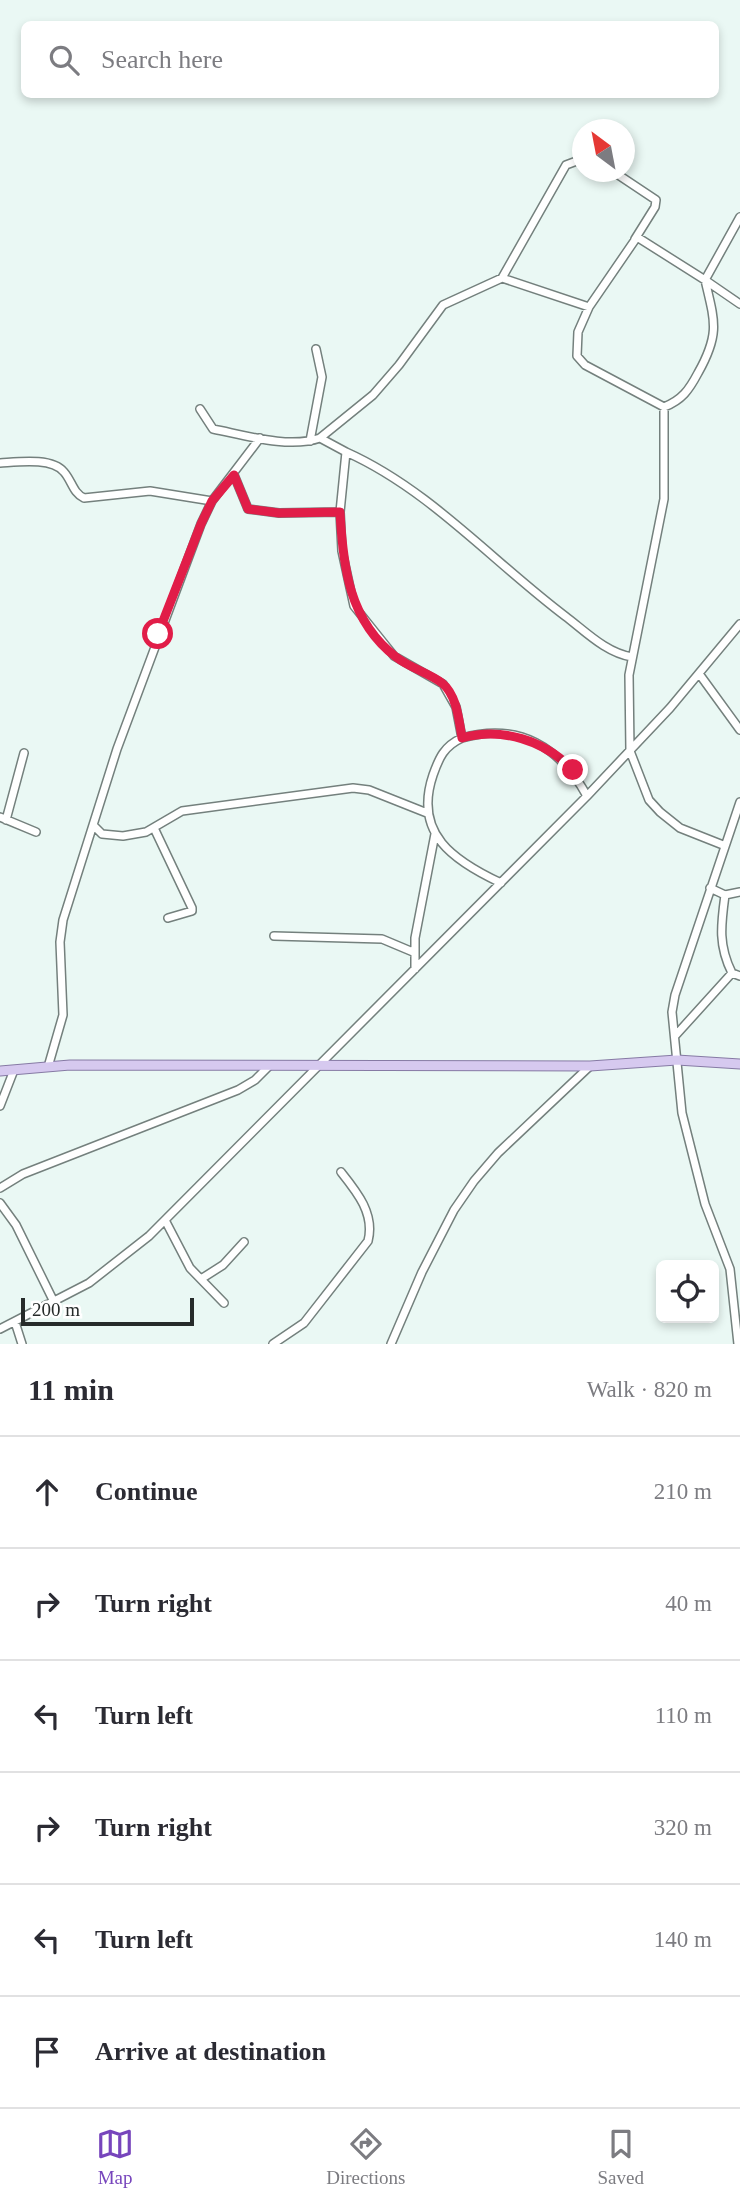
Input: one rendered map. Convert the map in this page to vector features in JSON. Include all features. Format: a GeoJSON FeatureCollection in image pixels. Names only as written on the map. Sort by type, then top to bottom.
{"type":"FeatureCollection","features":[{"type":"Feature","properties":{"kind":"main road"},"geometry":{"type":"LineString","coordinates":[[0,1071],[48,1067],[270,1065],[590,1066],[677,1060],[740,1064]]}},
{"type":"Feature","properties":{"kind":"street"},"geometry":{"type":"LineString","coordinates":[[200,410],[213,429],[260,438],[310,441],[320,438],[373,394],[399,365],[449,299],[502,278],[566,165],[572,163]]}},
{"type":"Feature","properties":{"kind":"street"},"geometry":{"type":"LineString","coordinates":[[629,182],[656,200],[655,207],[589,307],[578,332],[578,356],[585,365],[664,407]]}},
{"type":"Feature","properties":{"kind":"street"},"geometry":{"type":"LineString","coordinates":[[664,407],[678,401],[687,392],[713,347],[713,313],[705,280],[740,217]]}},
{"type":"Feature","properties":{"kind":"street"},"geometry":{"type":"LineString","coordinates":[[635,240],[637,237],[740,304]]}},
{"type":"Feature","properties":{"kind":"street"},"geometry":{"type":"LineString","coordinates":[[502,278],[589,307]]}},
{"type":"Feature","properties":{"kind":"street"},"geometry":{"type":"LineString","coordinates":[[310,441],[322,376],[316,349]]}},
{"type":"Feature","properties":{"kind":"street"},"geometry":{"type":"LineString","coordinates":[[664,407],[664,499],[629,675],[630,751],[649,800],[660,812],[680,828],[723,845]]}},
{"type":"Feature","properties":{"kind":"street"},"geometry":{"type":"LineString","coordinates":[[48,1067],[63,1015],[60,942],[63,920],[117,749],[158,634],[212,501],[260,438]]}},
{"type":"Feature","properties":{"kind":"street"},"geometry":{"type":"LineString","coordinates":[[320,438],[401,482],[533,592],[610,650],[632,657]]}},
{"type":"Feature","properties":{"kind":"street"},"geometry":{"type":"LineString","coordinates":[[346,452],[340,512],[342,551],[354,606],[394,656],[443,684],[456,707],[462,738]]}},
{"type":"Feature","properties":{"kind":"street"},"geometry":{"type":"LineString","coordinates":[[0,463],[27,462],[56,467],[64,471],[78,495],[84,498],[150,491],[212,501]]}},
{"type":"Feature","properties":{"kind":"street"},"geometry":{"type":"LineString","coordinates":[[234,475],[248,509],[279,513],[340,512]]}},
{"type":"Feature","properties":{"kind":"street"},"geometry":{"type":"LineString","coordinates":[[0,1329],[54,1303],[117,1264],[165,1220],[587,796],[700,675],[740,624]]}},
{"type":"Feature","properties":{"kind":"street"},"geometry":{"type":"LineString","coordinates":[[700,675],[740,730]]}},
{"type":"Feature","properties":{"kind":"street"},"geometry":{"type":"LineString","coordinates":[[501,883],[456,859],[435,834],[428,813],[430,784],[440,754],[451,743],[479,733],[523,738],[546,748],[573,770],[587,796]]}},
{"type":"Feature","properties":{"kind":"street"},"geometry":{"type":"LineString","coordinates":[[24,753],[3,818],[36,832]]}},
{"type":"Feature","properties":{"kind":"street"},"geometry":{"type":"LineString","coordinates":[[94,826],[102,834],[123,836],[154,828],[182,811],[352,788],[369,790],[428,813]]}},
{"type":"Feature","properties":{"kind":"street"},"geometry":{"type":"LineString","coordinates":[[738,1344],[737,1311],[730,1269],[705,1204],[682,1113],[672,1012],[723,845],[740,802]]}},
{"type":"Feature","properties":{"kind":"street"},"geometry":{"type":"LineString","coordinates":[[154,828],[192,908],[192,911],[169,918]]}},
{"type":"Feature","properties":{"kind":"street"},"geometry":{"type":"LineString","coordinates":[[415,969],[413,951],[426,866],[435,834]]}},
{"type":"Feature","properties":{"kind":"street"},"geometry":{"type":"LineString","coordinates":[[710,888],[725,895],[740,891]]}},
{"type":"Feature","properties":{"kind":"street"},"geometry":{"type":"LineString","coordinates":[[675,1036],[736,974],[724,958],[719,934],[725,895]]}},
{"type":"Feature","properties":{"kind":"street"},"geometry":{"type":"LineString","coordinates":[[274,936],[382,939],[413,951]]}},
{"type":"Feature","properties":{"kind":"street"},"geometry":{"type":"LineString","coordinates":[[0,1188],[23,1174],[238,1090],[255,1080],[270,1065]]}},
{"type":"Feature","properties":{"kind":"street"},"geometry":{"type":"LineString","coordinates":[[391,1344],[422,1272],[454,1210],[474,1181],[498,1153],[590,1066]]}},
{"type":"Feature","properties":{"kind":"street"},"geometry":{"type":"LineString","coordinates":[[0,1106],[14,1070]]}},
{"type":"Feature","properties":{"kind":"street"},"geometry":{"type":"LineString","coordinates":[[273,1344],[304,1323],[368,1241],[370,1224],[362,1200],[341,1172]]}},
{"type":"Feature","properties":{"kind":"street"},"geometry":{"type":"LineString","coordinates":[[0,1203],[16,1225],[54,1303]]}},
{"type":"Feature","properties":{"kind":"street"},"geometry":{"type":"LineString","coordinates":[[165,1220],[190,1268],[224,1303]]}},
{"type":"Feature","properties":{"kind":"street"},"geometry":{"type":"LineString","coordinates":[[201,1279],[223,1265],[244,1242]]}},
{"type":"Feature","properties":{"kind":"street"},"geometry":{"type":"LineString","coordinates":[[15,1322],[22,1344]]}},
{"type":"Feature","properties":{"kind":"route"},"geometry":{"type":"LineString","coordinates":[[158,634],[201,524],[212,501],[234,475],[248,509],[279,513],[340,512],[342,551],[354,606],[371,631],[394,656],[443,684],[456,707],[462,738],[479,733],[523,738],[546,748],[573,770]]}}]}
